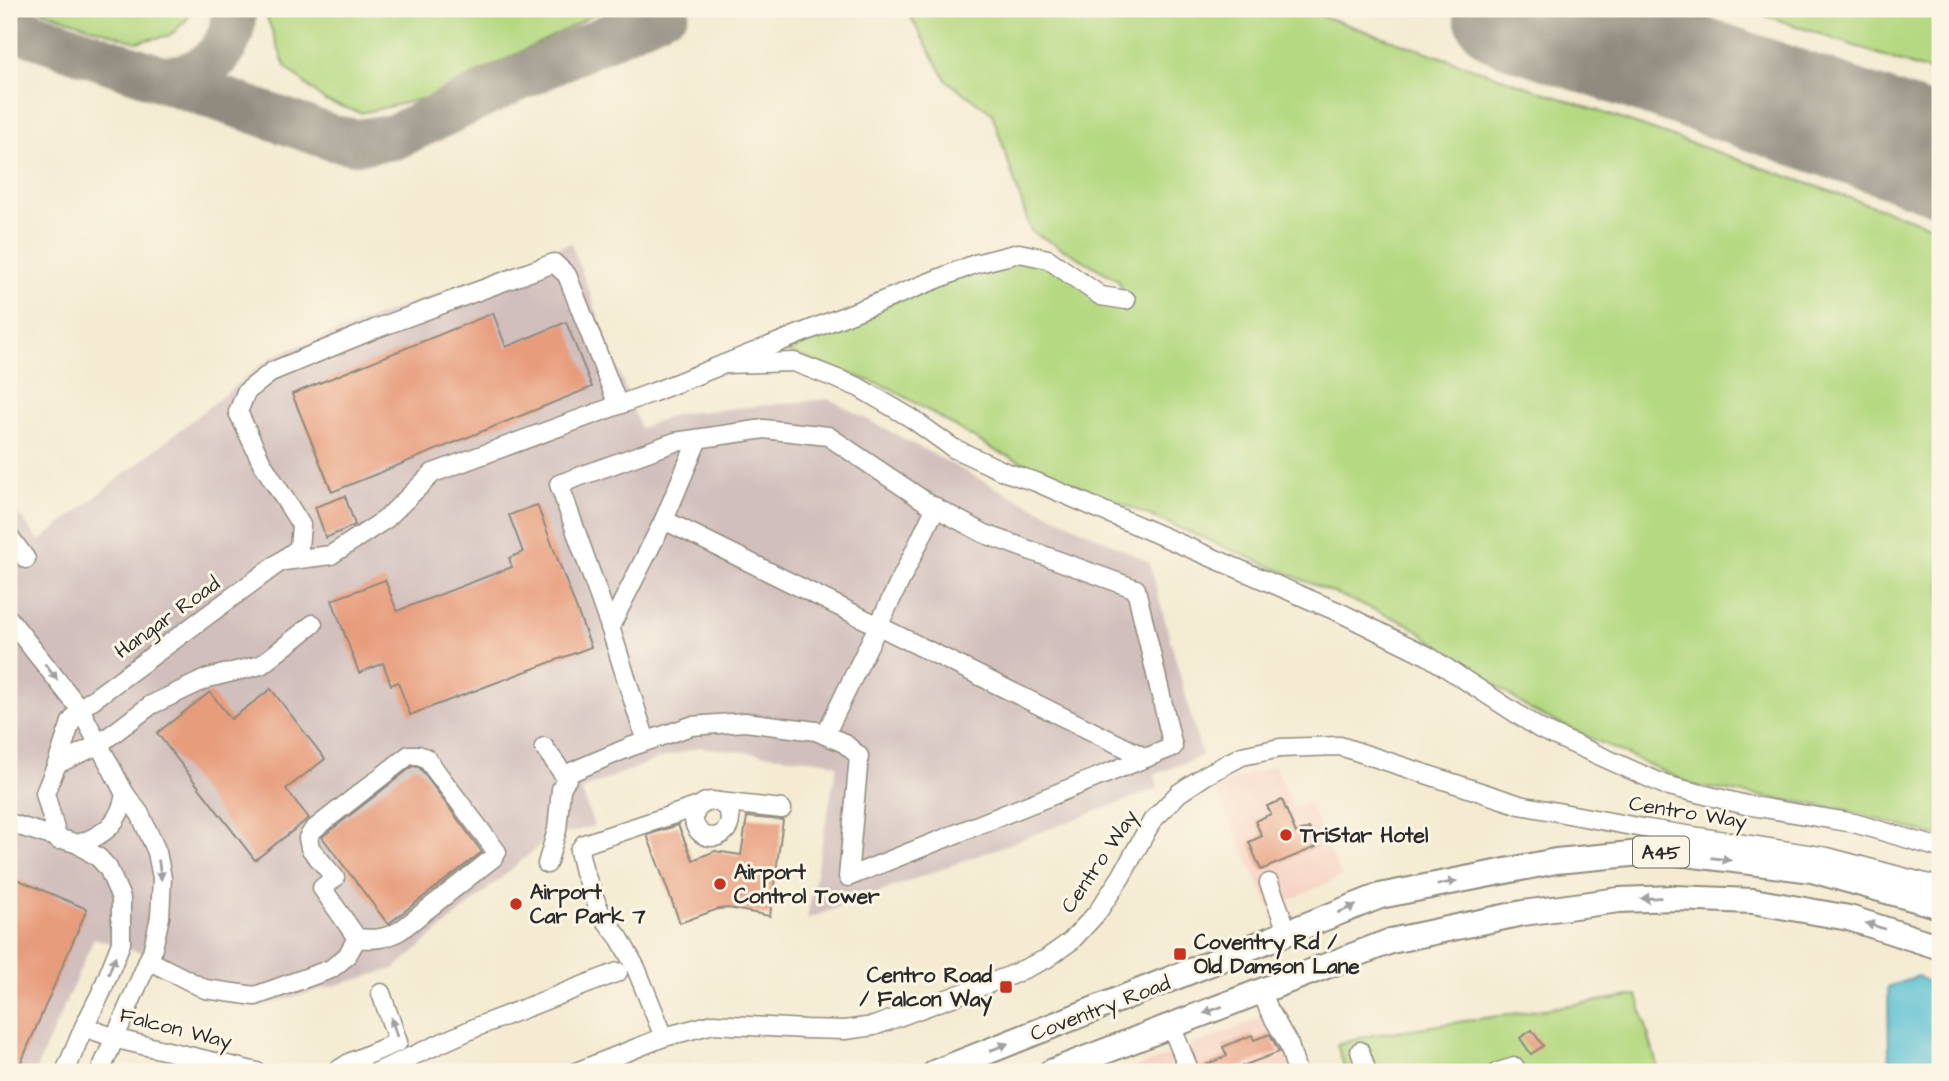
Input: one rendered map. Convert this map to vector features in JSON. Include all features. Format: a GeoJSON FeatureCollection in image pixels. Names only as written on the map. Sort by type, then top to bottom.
{"type":"FeatureCollection","features":[{"type":"Feature","properties":{"kind":"highway","name":"Coventry Road"},"geometry":{"type":"LineString","coordinates":[[936,1072],[1380,896],[1556,861],[1663,852],[1812,870],[1940,906]]}},
{"type":"Feature","properties":{"kind":"highway","name":"Coventry Road"},"geometry":{"type":"LineString","coordinates":[[1051,1072],[1391,941],[1523,913],[1619,900],[1674,898],[1753,901],[1849,918],[1940,947]]}},
{"type":"Feature","properties":{"kind":"street"},"geometry":{"type":"LineString","coordinates":[[281,562],[331,555],[386,519],[433,473],[618,405],[975,264],[1019,253],[1048,259],[1101,296],[1126,300]]}},
{"type":"Feature","properties":{"kind":"street"},"geometry":{"type":"LineString","coordinates":[[281,562],[299,548],[301,525],[262,463],[239,412],[246,392],[273,371],[375,329],[554,263],[567,275],[618,405]]}},
{"type":"Feature","properties":{"kind":"street"},"geometry":{"type":"LineString","coordinates":[[724,364],[794,362],[858,387],[953,447],[1005,472],[1036,482],[1341,613],[1428,656],[1541,729],[1665,785],[1746,805],[1854,823],[1940,848]]}},
{"type":"Feature","properties":{"kind":"street"},"geometry":{"type":"LineString","coordinates":[[547,864],[557,830],[561,789],[569,774],[646,741],[691,726],[745,722],[816,731],[844,743],[859,757],[848,877],[1173,747],[1136,589],[985,534],[936,507],[828,436],[764,429],[675,442],[559,484],[610,627],[646,741]]}},
{"type":"Feature","properties":{"kind":"street"},"geometry":{"type":"LineString","coordinates":[[610,627],[664,520],[698,439]]}},
{"type":"Feature","properties":{"kind":"street"},"geometry":{"type":"LineString","coordinates":[[824,735],[936,507]]}},
{"type":"Feature","properties":{"kind":"street"},"geometry":{"type":"LineString","coordinates":[[664,520],[1146,758]]}},
{"type":"Feature","properties":{"kind":"street"},"geometry":{"type":"LineString","coordinates":[[9,536],[26,559]]}},
{"type":"Feature","properties":{"kind":"street","name":"Hangar Road"},"geometry":{"type":"LineString","coordinates":[[80,709],[281,562]]}},
{"type":"Feature","properties":{"kind":"street"},"geometry":{"type":"LineString","coordinates":[[9,619],[80,709],[125,794],[140,814],[158,852],[162,878],[160,917],[148,960],[100,1072]]}},
{"type":"Feature","properties":{"kind":"street"},"geometry":{"type":"LineString","coordinates":[[57,764],[98,745],[151,705],[208,678],[261,665],[313,624]]}},
{"type":"Feature","properties":{"kind":"street"},"geometry":{"type":"LineString","coordinates":[[58,839],[45,793],[71,722],[80,709]]}},
{"type":"Feature","properties":{"kind":"street","name":"Centro Way"},"geometry":{"type":"LineString","coordinates":[[579,1071],[664,1037],[713,1024],[845,1030],[874,1026],[1009,976],[1071,942],[1097,913],[1152,821],[1179,793],[1242,756],[1280,748],[1340,746],[1520,805],[1648,829],[1827,857],[1940,887]]}},
{"type":"Feature","properties":{"kind":"street"},"geometry":{"type":"LineString","coordinates":[[544,747],[567,779]]}},
{"type":"Feature","properties":{"kind":"street"},"geometry":{"type":"LineString","coordinates":[[410,755],[418,755],[426,758],[497,852],[493,859],[401,930],[376,940],[357,938],[322,888],[334,878],[310,848],[308,838],[313,830],[410,755]]}},
{"type":"Feature","properties":{"kind":"street"},"geometry":{"type":"LineString","coordinates":[[78,844],[92,840],[109,828],[122,811],[125,794]]}},
{"type":"Feature","properties":{"kind":"street"},"geometry":{"type":"LineString","coordinates":[[664,1037],[636,968],[621,939],[601,914],[579,852],[584,844],[710,803],[782,809]]}},
{"type":"Feature","properties":{"kind":"street"},"geometry":{"type":"LineString","coordinates":[[9,823],[78,844],[99,858],[108,868],[121,898],[121,943],[102,993],[65,1072]]}},
{"type":"Feature","properties":{"kind":"street"},"geometry":{"type":"LineString","coordinates":[[1269,883],[1288,933]]}},
{"type":"Feature","properties":{"kind":"street"},"geometry":{"type":"LineString","coordinates":[[148,960],[205,989],[255,996],[331,969],[346,956],[357,938]]}},
{"type":"Feature","properties":{"kind":"street"},"geometry":{"type":"LineString","coordinates":[[341,1072],[442,1042],[618,972]]}},
{"type":"Feature","properties":{"kind":"street"},"geometry":{"type":"LineString","coordinates":[[1262,992],[1290,1045],[1297,1072]]}},
{"type":"Feature","properties":{"kind":"street"},"geometry":{"type":"LineString","coordinates":[[335,1072],[351,1062],[398,1042],[381,993]]}},
{"type":"Feature","properties":{"kind":"street"},"geometry":{"type":"LineString","coordinates":[[1171,1026],[1190,1072]]}},
{"type":"Feature","properties":{"kind":"street","name":"Falcon Way"},"geometry":{"type":"LineString","coordinates":[[84,1027],[257,1072]]}},
{"type":"Feature","properties":{"kind":"street"},"geometry":{"type":"LineString","coordinates":[[377,1072],[419,1055],[442,1042]]}},
{"type":"Feature","properties":{"kind":"street"},"geometry":{"type":"LineString","coordinates":[[1360,1051],[1367,1072]]}},
{"type":"Feature","properties":{"kind":"street"},"geometry":{"type":"LineString","coordinates":[[1497,1072],[1516,1067]]}},
{"type":"Feature","properties":{"kind":"shaded area"},"geometry":{"type":"Polygon","coordinates":[[[571,243],[640,428],[676,414],[829,399],[1006,493],[1149,562],[1202,756],[1154,775],[1159,788],[807,919],[837,765],[825,761],[700,747],[655,760],[581,790],[594,826],[547,839],[394,969],[257,1007],[158,958],[94,938],[35,1072],[9,1072],[9,503],[40,541],[273,356],[571,243]]]}},
{"type":"Feature","properties":{"kind":"shaded area"},"geometry":{"type":"Polygon","coordinates":[[[1274,765],[1293,807],[1308,802],[1342,877],[1270,908],[1214,788],[1274,765]]]}},
{"type":"Feature","properties":{"kind":"shaded area"},"geometry":{"type":"Polygon","coordinates":[[[1285,1008],[1306,1072],[1126,1072],[1285,1008]]]}},
{"type":"Feature","properties":{"kind":"green space"},"geometry":{"type":"Polygon","coordinates":[[[37,9],[193,9],[171,35],[136,42],[37,9]]]}},
{"type":"Feature","properties":{"kind":"green space"},"geometry":{"type":"Polygon","coordinates":[[[264,9],[603,9],[426,98],[361,113],[325,101],[285,66],[264,9]]]}},
{"type":"Feature","properties":{"kind":"green space"},"geometry":{"type":"Polygon","coordinates":[[[906,9],[1302,9],[1940,229],[1940,837],[1842,809],[1695,786],[1532,711],[1408,624],[996,451],[890,388],[787,352],[975,264],[1048,259],[1126,299],[1118,280],[1031,231],[992,113],[947,81],[906,9]]]}},
{"type":"Feature","properties":{"kind":"green space"},"geometry":{"type":"Polygon","coordinates":[[[1746,9],[1940,9],[1940,75],[1746,9]]]}},
{"type":"Feature","properties":{"kind":"green space"},"geometry":{"type":"Polygon","coordinates":[[[1637,995],[1659,1072],[1346,1072],[1337,1045],[1372,1035],[1637,995]]]}},
{"type":"Feature","properties":{"kind":"water"},"geometry":{"type":"Polygon","coordinates":[[[1918,976],[1940,991],[1940,1072],[1895,1072],[1889,1057],[1888,987],[1918,976]]]}},
{"type":"Feature","properties":{"kind":"building"},"geometry":{"type":"Polygon","coordinates":[[[493,313],[506,347],[566,322],[592,387],[332,492],[292,394],[493,313]]]}},
{"type":"Feature","properties":{"kind":"building"},"geometry":{"type":"Polygon","coordinates":[[[345,496],[355,525],[326,538],[315,507],[345,496]]]}},
{"type":"Feature","properties":{"kind":"building"},"geometry":{"type":"Polygon","coordinates":[[[537,505],[591,647],[410,715],[398,682],[391,685],[383,663],[359,673],[332,600],[385,580],[397,611],[512,567],[509,558],[523,552],[509,515],[537,505]]]}},
{"type":"Feature","properties":{"kind":"building"},"geometry":{"type":"Polygon","coordinates":[[[271,689],[325,759],[286,789],[309,818],[255,860],[157,733],[210,692],[231,719],[271,689]]]}},
{"type":"Feature","properties":{"kind":"building"},"geometry":{"type":"Polygon","coordinates":[[[413,766],[419,767],[482,852],[388,924],[322,837],[413,766]]]}},
{"type":"Feature","properties":{"kind":"building","name":"TriStar Hotel"},"geometry":{"type":"Polygon","coordinates":[[[1282,800],[1296,833],[1309,828],[1316,847],[1261,870],[1249,842],[1262,836],[1255,821],[1271,814],[1267,806],[1282,800]]]}},
{"type":"Feature","properties":{"kind":"building","name":"Airport Control Tower"},"geometry":{"type":"Polygon","coordinates":[[[747,817],[783,820],[770,916],[728,908],[680,923],[647,835],[678,825],[693,860],[715,851],[741,855],[747,817]]]}},
{"type":"Feature","properties":{"kind":"building"},"geometry":{"type":"Polygon","coordinates":[[[9,876],[87,909],[17,1072],[9,1072],[9,876]]]}},
{"type":"Feature","properties":{"kind":"building"},"geometry":{"type":"Polygon","coordinates":[[[1532,1030],[1543,1046],[1531,1054],[1520,1038],[1532,1030]]]}},
{"type":"Feature","properties":{"kind":"building"},"geometry":{"type":"Polygon","coordinates":[[[1270,1034],[1279,1052],[1227,1072],[1201,1072],[1200,1067],[1227,1056],[1223,1047],[1252,1035],[1254,1040],[1270,1034]]]}},
{"type":"Feature","properties":{"kind":"taxiway"},"geometry":{"type":"LineString","coordinates":[[153,76],[184,76],[210,63],[228,40],[233,9]]}},
{"type":"Feature","properties":{"kind":"taxiway"},"geometry":{"type":"LineString","coordinates":[[9,26],[333,138],[356,142],[394,137],[667,9]]}},
{"type":"Feature","properties":{"kind":"taxiway"},"geometry":{"type":"LineString","coordinates":[[1927,152],[1940,152]]}},
{"type":"Feature","properties":{"kind":"runway"},"geometry":{"type":"LineString","coordinates":[[1510,9],[1940,157]]}},
{"type":"Feature","properties":{"kind":"place","name":"TriStar Hotel"},"geometry":{"type":"Point","coordinates":[1286,835]}},
{"type":"Feature","properties":{"kind":"place","name":"Airport Control Tower"},"geometry":{"type":"Point","coordinates":[720,884]}},
{"type":"Feature","properties":{"kind":"place","name":"Airport Car Park 7"},"geometry":{"type":"Point","coordinates":[516,904]}},
{"type":"Feature","properties":{"kind":"place","name":"Coventry Rd / Old Damson Lane"},"geometry":{"type":"Point","coordinates":[1180,954]}},
{"type":"Feature","properties":{"kind":"place","name":"Centro Road / Falcon Way"},"geometry":{"type":"Point","coordinates":[1006,987]}}]}
